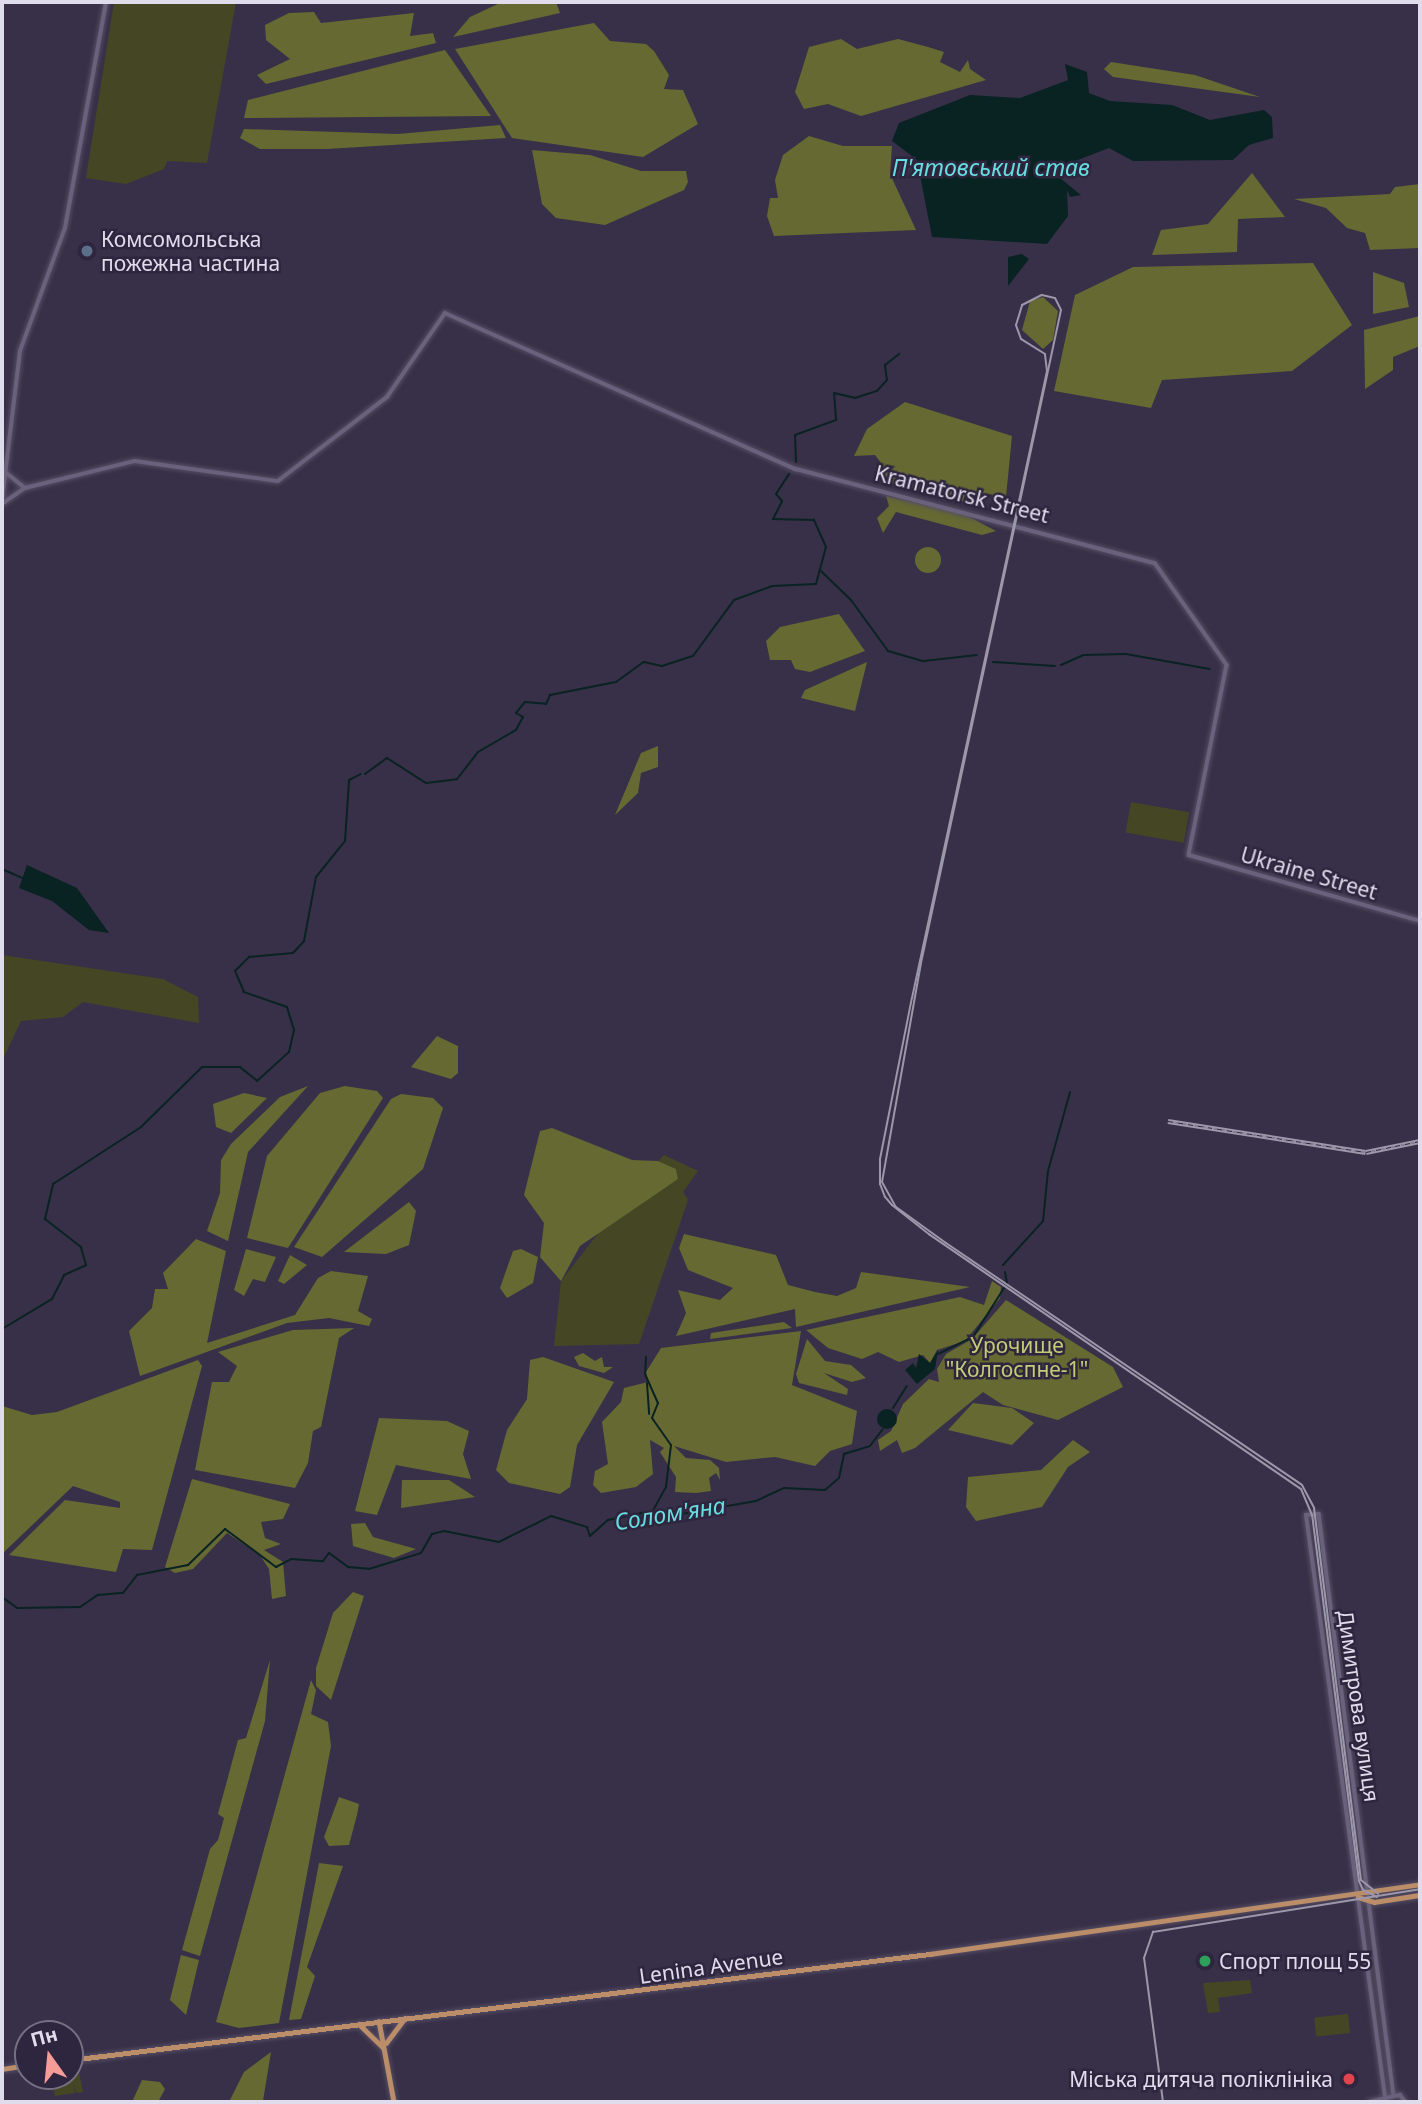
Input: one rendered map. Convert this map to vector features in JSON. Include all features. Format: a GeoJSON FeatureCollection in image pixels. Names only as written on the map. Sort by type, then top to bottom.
{"type":"FeatureCollection","features":[{"type":"Feature","properties":{"kind":"main road","name":"Lenina Avenue"},"geometry":{"type":"LineString","coordinates":[[84,2058],[1357,1897],[1368,1892],[1420,1884]]}},
{"type":"Feature","properties":{"kind":"main road","name":"Lenina Avenue"},"geometry":{"type":"LineString","coordinates":[[1357,1897],[1369,1901],[1420,1895]]}},
{"type":"Feature","properties":{"kind":"main road"},"geometry":{"type":"LineString","coordinates":[[384,2047],[406,2017]]}},
{"type":"Feature","properties":{"kind":"main road"},"geometry":{"type":"LineString","coordinates":[[379,2021],[394,2102]]}},
{"type":"Feature","properties":{"kind":"main road"},"geometry":{"type":"LineString","coordinates":[[358,2024],[384,2047]]}},
{"type":"Feature","properties":{"kind":"street"},"geometry":{"type":"LineString","coordinates":[[2,502],[20,351],[65,228],[106,2]]}},
{"type":"Feature","properties":{"kind":"street","name":"Kramatorsk Street"},"geometry":{"type":"LineString","coordinates":[[25,488],[142,461],[278,481],[387,397],[431,326],[444,313],[806,473],[1147,559],[1173,580],[1227,665],[1189,855]]}},
{"type":"Feature","properties":{"kind":"street"},"geometry":{"type":"LineString","coordinates":[[2,502],[25,488],[7,472]]}},
{"type":"Feature","properties":{"kind":"street","name":"Ukraine Street"},"geometry":{"type":"LineString","coordinates":[[1189,855],[1420,921]]}},
{"type":"Feature","properties":{"kind":"street","name":"Димитрова вулиця"},"geometry":{"type":"LineString","coordinates":[[1385,2097],[1306,1516],[1319,1514],[1394,2096]]}},
{"type":"Feature","properties":{"kind":"street"},"geometry":{"type":"LineString","coordinates":[[1369,2101],[1406,2095],[1406,2102]]}},
{"type":"Feature","properties":{"kind":"green space"},"geometry":{"type":"Polygon","coordinates":[[[114,2],[236,2],[207,163],[167,161],[164,169],[126,184],[86,178],[114,2]]]}},
{"type":"Feature","properties":{"kind":"green space"},"geometry":{"type":"Polygon","coordinates":[[[502,2],[556,2],[560,13],[453,37],[470,17],[502,2]]]}},
{"type":"Feature","properties":{"kind":"green space"},"geometry":{"type":"Polygon","coordinates":[[[314,12],[321,23],[414,13],[410,36],[433,33],[436,43],[266,84],[257,75],[290,59],[266,40],[265,25],[289,13],[314,12]]]}},
{"type":"Feature","properties":{"kind":"green space"},"geometry":{"type":"Polygon","coordinates":[[[594,23],[610,41],[646,44],[654,51],[669,75],[664,89],[683,90],[698,124],[643,157],[512,138],[455,49],[594,23]]]}},
{"type":"Feature","properties":{"kind":"green space"},"geometry":{"type":"Polygon","coordinates":[[[841,39],[857,49],[898,39],[928,47],[944,52],[940,62],[960,72],[968,60],[970,69],[986,80],[861,116],[828,104],[804,109],[795,92],[809,47],[841,39]]]}},
{"type":"Feature","properties":{"kind":"green space"},"geometry":{"type":"Polygon","coordinates":[[[445,50],[491,116],[244,118],[248,100],[445,50]]]}},
{"type":"Feature","properties":{"kind":"green space"},"geometry":{"type":"Polygon","coordinates":[[[1111,62],[1195,75],[1260,97],[1113,77],[1104,69],[1111,62]]]}},
{"type":"Feature","properties":{"kind":"green space"},"geometry":{"type":"Polygon","coordinates":[[[500,125],[506,138],[327,149],[260,149],[240,138],[244,129],[398,134],[500,125]]]}},
{"type":"Feature","properties":{"kind":"green space"},"geometry":{"type":"Polygon","coordinates":[[[809,136],[843,146],[892,146],[890,174],[916,230],[774,236],[767,216],[770,198],[778,198],[775,180],[783,155],[809,136]]]}},
{"type":"Feature","properties":{"kind":"green space"},"geometry":{"type":"Polygon","coordinates":[[[532,150],[590,155],[641,171],[686,171],[688,182],[684,190],[605,225],[556,218],[542,204],[532,150]]]}},
{"type":"Feature","properties":{"kind":"green space"},"geometry":{"type":"Polygon","coordinates":[[[1252,173],[1285,217],[1238,219],[1237,252],[1152,255],[1161,230],[1208,224],[1252,173]]]}},
{"type":"Feature","properties":{"kind":"green space"},"geometry":{"type":"Polygon","coordinates":[[[1420,184],[1420,248],[1370,250],[1365,233],[1347,228],[1326,208],[1294,199],[1390,194],[1395,187],[1420,184]]]}},
{"type":"Feature","properties":{"kind":"green space"},"geometry":{"type":"Polygon","coordinates":[[[1313,263],[1352,325],[1292,371],[1162,380],[1151,408],[1054,391],[1075,295],[1133,267],[1313,263]]]}},
{"type":"Feature","properties":{"kind":"green space"},"geometry":{"type":"Polygon","coordinates":[[[1373,272],[1404,283],[1409,307],[1373,314],[1373,272]]]}},
{"type":"Feature","properties":{"kind":"green space"},"geometry":{"type":"Polygon","coordinates":[[[1043,297],[1058,311],[1053,340],[1043,349],[1022,330],[1030,301],[1043,297]]]}},
{"type":"Feature","properties":{"kind":"green space"},"geometry":{"type":"Polygon","coordinates":[[[1420,316],[1420,346],[1393,357],[1393,370],[1365,389],[1364,330],[1420,316]]]}},
{"type":"Feature","properties":{"kind":"green space"},"geometry":{"type":"Polygon","coordinates":[[[905,402],[1012,436],[1006,497],[970,493],[966,502],[876,479],[882,464],[875,455],[854,456],[867,429],[905,402]]]}},
{"type":"Feature","properties":{"kind":"green space"},"geometry":{"type":"Polygon","coordinates":[[[886,496],[964,514],[996,531],[982,535],[896,512],[883,533],[877,518],[889,506],[886,496]]]}},
{"type":"Feature","properties":{"kind":"green space"},"geometry":{"type":"Polygon","coordinates":[[[928,547],[937,551],[941,560],[937,569],[928,573],[919,569],[915,560],[919,551],[928,547]]]}},
{"type":"Feature","properties":{"kind":"green space"},"geometry":{"type":"Polygon","coordinates":[[[839,614],[865,651],[810,672],[795,669],[791,660],[770,660],[766,641],[780,627],[839,614]]]}},
{"type":"Feature","properties":{"kind":"green space"},"geometry":{"type":"Polygon","coordinates":[[[867,662],[855,711],[801,698],[805,690],[867,662]]]}},
{"type":"Feature","properties":{"kind":"green space"},"geometry":{"type":"Polygon","coordinates":[[[658,746],[658,767],[641,773],[638,793],[615,815],[641,753],[658,746]]]}},
{"type":"Feature","properties":{"kind":"green space"},"geometry":{"type":"Polygon","coordinates":[[[1131,802],[1189,812],[1184,843],[1126,833],[1131,802]]]}},
{"type":"Feature","properties":{"kind":"green space"},"geometry":{"type":"Polygon","coordinates":[[[2,955],[163,979],[198,997],[199,1023],[83,1002],[63,1017],[21,1021],[2,1061],[2,955]]]}},
{"type":"Feature","properties":{"kind":"green space"},"geometry":{"type":"Polygon","coordinates":[[[437,1036],[458,1046],[458,1073],[451,1079],[411,1067],[437,1036]]]}},
{"type":"Feature","properties":{"kind":"green space"},"geometry":{"type":"Polygon","coordinates":[[[308,1086],[248,1152],[228,1241],[207,1231],[220,1193],[221,1160],[231,1144],[280,1097],[308,1086]]]}},
{"type":"Feature","properties":{"kind":"green space"},"geometry":{"type":"Polygon","coordinates":[[[345,1086],[377,1091],[383,1098],[288,1248],[247,1238],[267,1156],[320,1093],[345,1086]]]}},
{"type":"Feature","properties":{"kind":"green space"},"geometry":{"type":"Polygon","coordinates":[[[244,1093],[267,1098],[231,1133],[216,1127],[213,1104],[244,1093]]]}},
{"type":"Feature","properties":{"kind":"green space"},"geometry":{"type":"Polygon","coordinates":[[[401,1094],[433,1098],[443,1108],[423,1169],[322,1257],[294,1247],[391,1099],[401,1094]]]}},
{"type":"Feature","properties":{"kind":"green space"},"geometry":{"type":"Polygon","coordinates":[[[552,1128],[632,1160],[658,1161],[676,1169],[678,1179],[580,1246],[561,1281],[540,1257],[544,1223],[524,1195],[540,1131],[552,1128]]]}},
{"type":"Feature","properties":{"kind":"green space"},"geometry":{"type":"Polygon","coordinates":[[[664,1155],[698,1171],[683,1192],[688,1200],[639,1344],[554,1346],[561,1281],[604,1226],[678,1179],[676,1169],[658,1161],[664,1155]]]}},
{"type":"Feature","properties":{"kind":"green space"},"geometry":{"type":"Polygon","coordinates":[[[409,1202],[416,1211],[409,1245],[386,1254],[344,1252],[409,1202]]]}},
{"type":"Feature","properties":{"kind":"green space","name":"Урочище \"Колгоспне-1\""},"geometry":{"type":"Polygon","coordinates":[[[684,1234],[776,1255],[788,1285],[815,1292],[837,1296],[856,1288],[861,1272],[970,1287],[796,1327],[795,1309],[676,1336],[686,1313],[678,1290],[720,1300],[733,1288],[688,1270],[679,1248],[684,1234]]]}},
{"type":"Feature","properties":{"kind":"green space"},"geometry":{"type":"Polygon","coordinates":[[[196,1239],[226,1251],[207,1343],[295,1315],[318,1278],[331,1271],[368,1276],[358,1311],[372,1319],[369,1326],[329,1318],[287,1323],[140,1376],[129,1331],[152,1308],[155,1289],[168,1289],[163,1273],[196,1239]]]}},
{"type":"Feature","properties":{"kind":"green space"},"geometry":{"type":"Polygon","coordinates":[[[246,1249],[276,1257],[265,1282],[253,1279],[244,1296],[234,1290],[246,1249]]]}},
{"type":"Feature","properties":{"kind":"green space"},"geometry":{"type":"Polygon","coordinates":[[[521,1249],[538,1257],[533,1283],[507,1298],[500,1288],[513,1251],[521,1249]]]}},
{"type":"Feature","properties":{"kind":"green space"},"geometry":{"type":"Polygon","coordinates":[[[290,1255],[307,1265],[284,1284],[278,1281],[290,1255]]]}},
{"type":"Feature","properties":{"kind":"green space","name":"Урочище \"Колгоспне-1\""},"geometry":{"type":"Polygon","coordinates":[[[992,1281],[1001,1287],[1000,1298],[965,1341],[937,1350],[930,1363],[923,1355],[899,1362],[878,1352],[862,1359],[828,1348],[806,1330],[960,1297],[984,1305],[992,1281]]]}},
{"type":"Feature","properties":{"kind":"green space","name":"Урочище \"Колгоспне-1\""},"geometry":{"type":"Polygon","coordinates":[[[1006,1300],[1113,1367],[1123,1387],[1058,1420],[1003,1405],[983,1392],[915,1448],[902,1453],[897,1440],[880,1451],[878,1440],[891,1431],[903,1404],[929,1379],[939,1382],[937,1369],[946,1354],[972,1339],[1006,1300]]]}},
{"type":"Feature","properties":{"kind":"green space"},"geometry":{"type":"Polygon","coordinates":[[[784,1322],[792,1328],[710,1339],[711,1333],[784,1322]]]}},
{"type":"Feature","properties":{"kind":"green space"},"geometry":{"type":"Polygon","coordinates":[[[354,1328],[339,1338],[321,1427],[313,1431],[308,1463],[295,1488],[195,1470],[212,1382],[229,1382],[237,1366],[218,1352],[293,1330],[354,1328]]]}},
{"type":"Feature","properties":{"kind":"green space"},"geometry":{"type":"Polygon","coordinates":[[[801,1331],[792,1385],[857,1411],[852,1444],[830,1451],[815,1466],[775,1457],[726,1462],[674,1446],[686,1458],[710,1460],[719,1468],[720,1480],[716,1473],[709,1478],[711,1491],[696,1493],[675,1492],[676,1477],[660,1452],[664,1448],[650,1440],[653,1474],[636,1487],[601,1493],[593,1485],[595,1471],[608,1464],[602,1422],[621,1402],[624,1388],[648,1382],[646,1372],[661,1348],[801,1331]]]}},
{"type":"Feature","properties":{"kind":"green space"},"geometry":{"type":"Polygon","coordinates":[[[807,1339],[825,1361],[851,1365],[866,1378],[852,1382],[824,1373],[848,1389],[847,1395],[799,1383],[796,1374],[807,1339]]]}},
{"type":"Feature","properties":{"kind":"green space"},"geometry":{"type":"Polygon","coordinates":[[[583,1353],[595,1361],[602,1357],[604,1367],[613,1367],[604,1373],[579,1366],[574,1357],[583,1353]]]}},
{"type":"Feature","properties":{"kind":"green space"},"geometry":{"type":"Polygon","coordinates":[[[543,1357],[614,1382],[577,1445],[570,1487],[560,1494],[509,1483],[496,1470],[507,1430],[527,1399],[530,1360],[543,1357]]]}},
{"type":"Feature","properties":{"kind":"green space"},"geometry":{"type":"Polygon","coordinates":[[[198,1360],[202,1366],[152,1550],[123,1549],[116,1572],[9,1555],[65,1500],[120,1508],[120,1502],[73,1486],[2,1554],[2,1406],[32,1415],[57,1412],[198,1360]]]}},
{"type":"Feature","properties":{"kind":"green space","name":"Урочище \"Колгоспне-1\""},"geometry":{"type":"Polygon","coordinates":[[[973,1403],[1012,1408],[1034,1423],[1012,1445],[948,1430],[973,1403]]]}},
{"type":"Feature","properties":{"kind":"green space"},"geometry":{"type":"Polygon","coordinates":[[[379,1418],[447,1421],[469,1431],[463,1454],[471,1479],[396,1465],[377,1515],[355,1511],[379,1418]]]}},
{"type":"Feature","properties":{"kind":"green space","name":"Урочище \"Колгоспне-1\""},"geometry":{"type":"Polygon","coordinates":[[[1073,1440],[1090,1452],[1068,1467],[1042,1507],[976,1521],[966,1507],[968,1477],[1041,1470],[1073,1440]]]}},
{"type":"Feature","properties":{"kind":"green space"},"geometry":{"type":"Polygon","coordinates":[[[192,1479],[290,1504],[283,1519],[261,1522],[265,1538],[281,1544],[264,1550],[283,1562],[286,1596],[272,1599],[269,1569],[260,1555],[227,1533],[193,1569],[175,1573],[165,1567],[192,1479]]]}},
{"type":"Feature","properties":{"kind":"green space"},"geometry":{"type":"Polygon","coordinates":[[[402,1480],[449,1480],[475,1497],[401,1508],[402,1480]]]}},
{"type":"Feature","properties":{"kind":"green space"},"geometry":{"type":"Polygon","coordinates":[[[365,1523],[373,1537],[416,1549],[394,1558],[353,1546],[351,1524],[365,1523]]]}},
{"type":"Feature","properties":{"kind":"green space"},"geometry":{"type":"Polygon","coordinates":[[[353,1592],[364,1596],[331,1700],[316,1686],[316,1668],[333,1613],[353,1592]]]}},
{"type":"Feature","properties":{"kind":"green space"},"geometry":{"type":"Polygon","coordinates":[[[270,1660],[265,1721],[200,1956],[182,1950],[210,1849],[218,1840],[224,1818],[218,1814],[238,1740],[246,1738],[270,1660]]]}},
{"type":"Feature","properties":{"kind":"green space"},"geometry":{"type":"Polygon","coordinates":[[[311,1680],[316,1690],[311,1714],[328,1722],[331,1746],[279,2023],[239,2028],[216,2022],[311,1680]]]}},
{"type":"Feature","properties":{"kind":"green space"},"geometry":{"type":"Polygon","coordinates":[[[339,1797],[359,1804],[357,1815],[349,1845],[329,1846],[324,1837],[339,1797]]]}},
{"type":"Feature","properties":{"kind":"green space"},"geometry":{"type":"Polygon","coordinates":[[[319,1863],[343,1866],[307,1967],[315,1976],[301,2019],[289,2020],[319,1863]]]}},
{"type":"Feature","properties":{"kind":"green space"},"geometry":{"type":"Polygon","coordinates":[[[181,1955],[199,1960],[186,2015],[170,2000],[181,1955]]]}},
{"type":"Feature","properties":{"kind":"green space"},"geometry":{"type":"Polygon","coordinates":[[[1250,1980],[1252,1993],[1218,1998],[1220,2012],[1208,2013],[1203,1983],[1250,1980]]]}},
{"type":"Feature","properties":{"kind":"green space"},"geometry":{"type":"Polygon","coordinates":[[[1348,2014],[1350,2033],[1316,2036],[1314,2018],[1348,2014]]]}},
{"type":"Feature","properties":{"kind":"green space"},"geometry":{"type":"Polygon","coordinates":[[[271,2052],[263,2101],[229,2102],[244,2072],[271,2052]]]}},
{"type":"Feature","properties":{"kind":"green space"},"geometry":{"type":"Polygon","coordinates":[[[142,2080],[160,2082],[165,2089],[158,2102],[132,2102],[142,2080]]]}},
{"type":"Feature","properties":{"kind":"green space"},"geometry":{"type":"Polygon","coordinates":[[[54,2090],[74,2090],[75,2093],[55,2096],[54,2090]]]}},
{"type":"Feature","properties":{"kind":"water","name":"П'ятовський став"},"geometry":{"type":"Polygon","coordinates":[[[1065,64],[1087,72],[1089,93],[1110,101],[1172,105],[1210,120],[1264,110],[1272,117],[1273,138],[1249,145],[1233,160],[1133,161],[1109,148],[1070,163],[1060,178],[1081,195],[1070,197],[1067,190],[1068,216],[1047,244],[932,237],[917,160],[892,141],[899,123],[970,95],[1020,98],[1068,80],[1065,64]]]}},
{"type":"Feature","properties":{"kind":"water"},"geometry":{"type":"Polygon","coordinates":[[[1022,254],[1029,259],[1008,286],[1008,257],[1022,254]]]}},
{"type":"Feature","properties":{"kind":"water"},"geometry":{"type":"Polygon","coordinates":[[[27,865],[77,888],[109,933],[89,930],[52,901],[19,888],[27,865]]]}},
{"type":"Feature","properties":{"kind":"water"},"geometry":{"type":"Polygon","coordinates":[[[938,1350],[935,1369],[917,1384],[905,1370],[913,1363],[916,1368],[919,1354],[930,1363],[938,1350]]]}},
{"type":"Feature","properties":{"kind":"water"},"geometry":{"type":"Polygon","coordinates":[[[887,1409],[894,1412],[897,1419],[894,1426],[887,1429],[880,1426],[877,1419],[880,1412],[887,1409]]]}},
{"type":"Feature","properties":{"kind":"waterway"},"geometry":{"type":"LineString","coordinates":[[796,462],[795,435],[836,420],[834,393],[855,398],[877,391],[887,380],[885,365],[899,354]]}},
{"type":"Feature","properties":{"kind":"waterway"},"geometry":{"type":"LineString","coordinates":[[365,774],[387,758],[426,783],[457,779],[478,752],[516,730],[523,717],[516,713],[525,702],[546,704],[550,695],[616,682],[644,662],[662,666],[693,656],[734,600],[772,586],[816,584],[826,547],[814,520],[773,519],[782,501],[776,494],[789,474]]}},
{"type":"Feature","properties":{"kind":"waterway"},"geometry":{"type":"LineString","coordinates":[[821,571],[851,600],[888,651],[924,661],[977,655]]}},
{"type":"Feature","properties":{"kind":"waterway"},"geometry":{"type":"LineString","coordinates":[[1061,665],[1083,655],[1126,654],[1210,669]]}},
{"type":"Feature","properties":{"kind":"waterway"},"geometry":{"type":"LineString","coordinates":[[993,662],[1055,666]]}},
{"type":"Feature","properties":{"kind":"waterway"},"geometry":{"type":"LineString","coordinates":[[2,1329],[52,1299],[64,1275],[86,1265],[81,1247],[45,1219],[53,1184],[141,1127],[202,1067],[240,1067],[257,1081],[289,1052],[294,1030],[287,1007],[244,992],[235,971],[249,957],[293,953],[304,941],[316,877],[345,841],[349,780],[361,774]]}},
{"type":"Feature","properties":{"kind":"waterway"},"geometry":{"type":"LineString","coordinates":[[2,869],[22,878]]}},
{"type":"Feature","properties":{"kind":"waterway","name":"Солом'яна"},"geometry":{"type":"LineString","coordinates":[[1003,1265],[1043,1221],[1048,1171],[1070,1092]]}},
{"type":"Feature","properties":{"kind":"waterway","name":"Солом'яна"},"geometry":{"type":"LineString","coordinates":[[1005,1272],[1007,1283]]}},
{"type":"Feature","properties":{"kind":"waterway"},"geometry":{"type":"LineString","coordinates":[[938,1354],[973,1337],[1004,1288]]}},
{"type":"Feature","properties":{"kind":"waterway"},"geometry":{"type":"LineString","coordinates":[[646,1357],[645,1374],[658,1403],[652,1418],[671,1445],[666,1487],[652,1512]]}},
{"type":"Feature","properties":{"kind":"waterway"},"geometry":{"type":"LineString","coordinates":[[647,1383],[649,1414]]}},
{"type":"Feature","properties":{"kind":"waterway","name":"Солом'яна"},"geometry":{"type":"LineString","coordinates":[[893,1408],[907,1386]]}},
{"type":"Feature","properties":{"kind":"waterway","name":"Солом'яна"},"geometry":{"type":"LineString","coordinates":[[2,1597],[17,1608],[80,1607],[98,1595],[123,1593],[137,1575],[188,1565],[225,1529],[276,1567],[291,1559],[323,1561],[329,1553],[348,1567],[369,1569],[421,1553],[432,1534],[444,1531],[499,1542],[551,1516],[587,1527],[590,1536],[608,1520],[641,1513],[676,1515],[756,1501],[784,1488],[825,1490],[839,1478],[844,1454],[870,1446],[883,1429]]}},
{"type":"Feature","properties":{"kind":"tram line"},"geometry":{"type":"LineString","coordinates":[[1377,1897],[1363,1890],[1359,1881],[1312,1515],[1301,1489],[930,1235],[892,1205],[885,1197],[880,1184],[880,1159],[912,998],[1047,371],[1045,354],[1021,339],[1016,325],[1022,305],[1042,295],[1055,298],[1061,310],[921,963],[882,1182],[896,1207],[1302,1485],[1314,1508],[1361,1880],[1378,1894]]}},
{"type":"Feature","properties":{"kind":"tram line"},"geometry":{"type":"LineString","coordinates":[[1163,2102],[1144,1958],[1153,1932],[1420,1889]]}},
{"type":"Feature","properties":{"kind":"railway"},"geometry":{"type":"LineString","coordinates":[[1168,1121],[1366,1152],[1420,1141]]}},
{"type":"Feature","properties":{"kind":"place","name":"Комсомольська пожежна частина"},"geometry":{"type":"Point","coordinates":[87,251]}},
{"type":"Feature","properties":{"kind":"place","name":"Спорт площ 55"},"geometry":{"type":"Point","coordinates":[1205,1961]}},
{"type":"Feature","properties":{"kind":"place","name":"Міська дитяча поліклініка"},"geometry":{"type":"Point","coordinates":[1349,2079]}}]}
